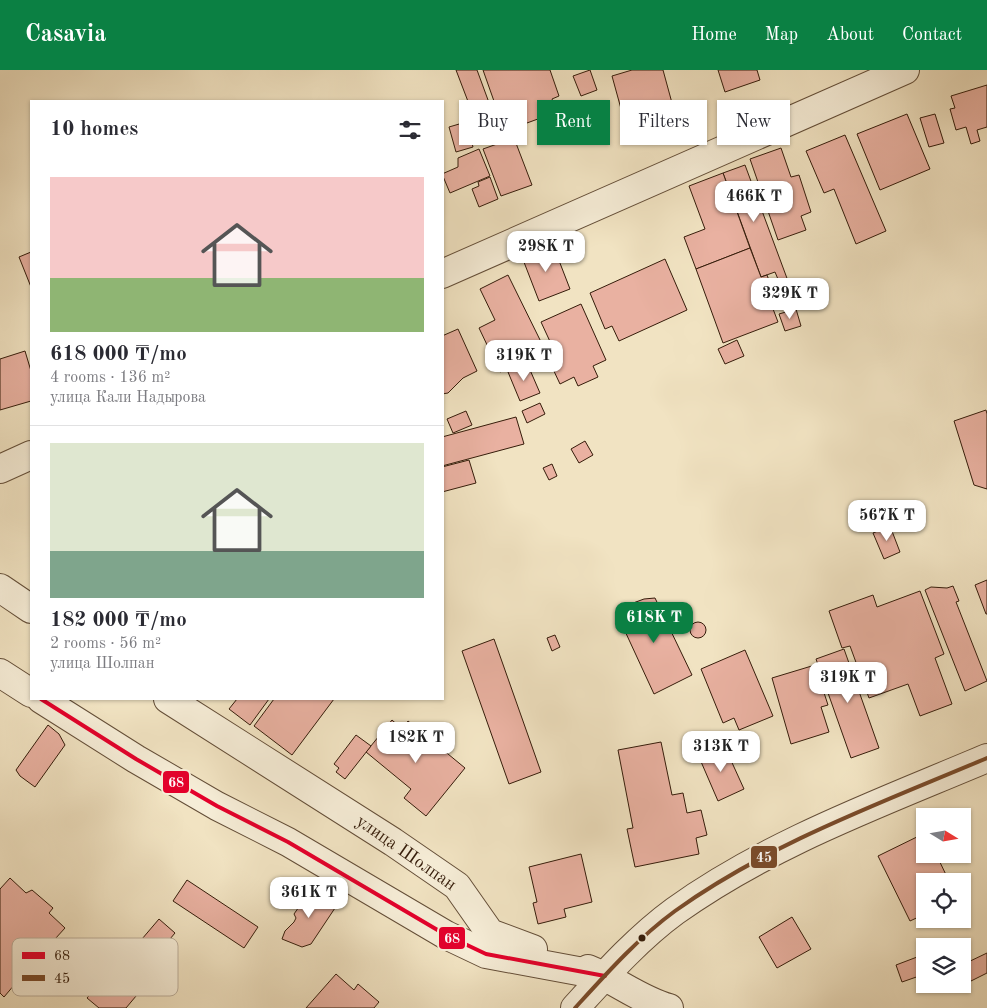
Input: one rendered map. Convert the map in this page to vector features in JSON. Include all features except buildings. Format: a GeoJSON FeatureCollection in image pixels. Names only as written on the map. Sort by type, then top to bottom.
{"type":"FeatureCollection","features":[{"type":"Feature","properties":{"kind":"street"},"geometry":{"type":"LineString","coordinates":[[444,273],[905,70]]}},
{"type":"Feature","properties":{"kind":"street"},"geometry":{"type":"LineString","coordinates":[[0,469],[30,455]]}},
{"type":"Feature","properties":{"kind":"street"},"geometry":{"type":"LineString","coordinates":[[0,588],[30,608]]}},
{"type":"Feature","properties":{"kind":"street"},"geometry":{"type":"LineString","coordinates":[[0,673],[30,692]]}},
{"type":"Feature","properties":{"kind":"street"},"geometry":{"type":"LineString","coordinates":[[43,700],[144,764],[217,806],[288,842],[446,935],[486,954],[605,976]]}},
{"type":"Feature","properties":{"kind":"street","name":"улица Шолпан"},"geometry":{"type":"LineString","coordinates":[[170,700],[412,854],[457,886],[490,933],[605,976],[650,1002],[669,1008]]}},
{"type":"Feature","properties":{"kind":"street"},"geometry":{"type":"LineString","coordinates":[[575,1008],[605,976],[674,911],[739,869],[824,827],[987,758]]}},
{"type":"Feature","properties":{"kind":"transit line","name":"68"},"geometry":{"type":"LineString","coordinates":[[43,700],[136,759],[217,806],[288,842],[446,935],[486,954],[605,976]]}},
{"type":"Feature","properties":{"kind":"transit line","name":"45"},"geometry":{"type":"LineString","coordinates":[[575,1008],[648,933],[675,911],[711,887],[749,865],[827,826],[987,758]]}}]}
